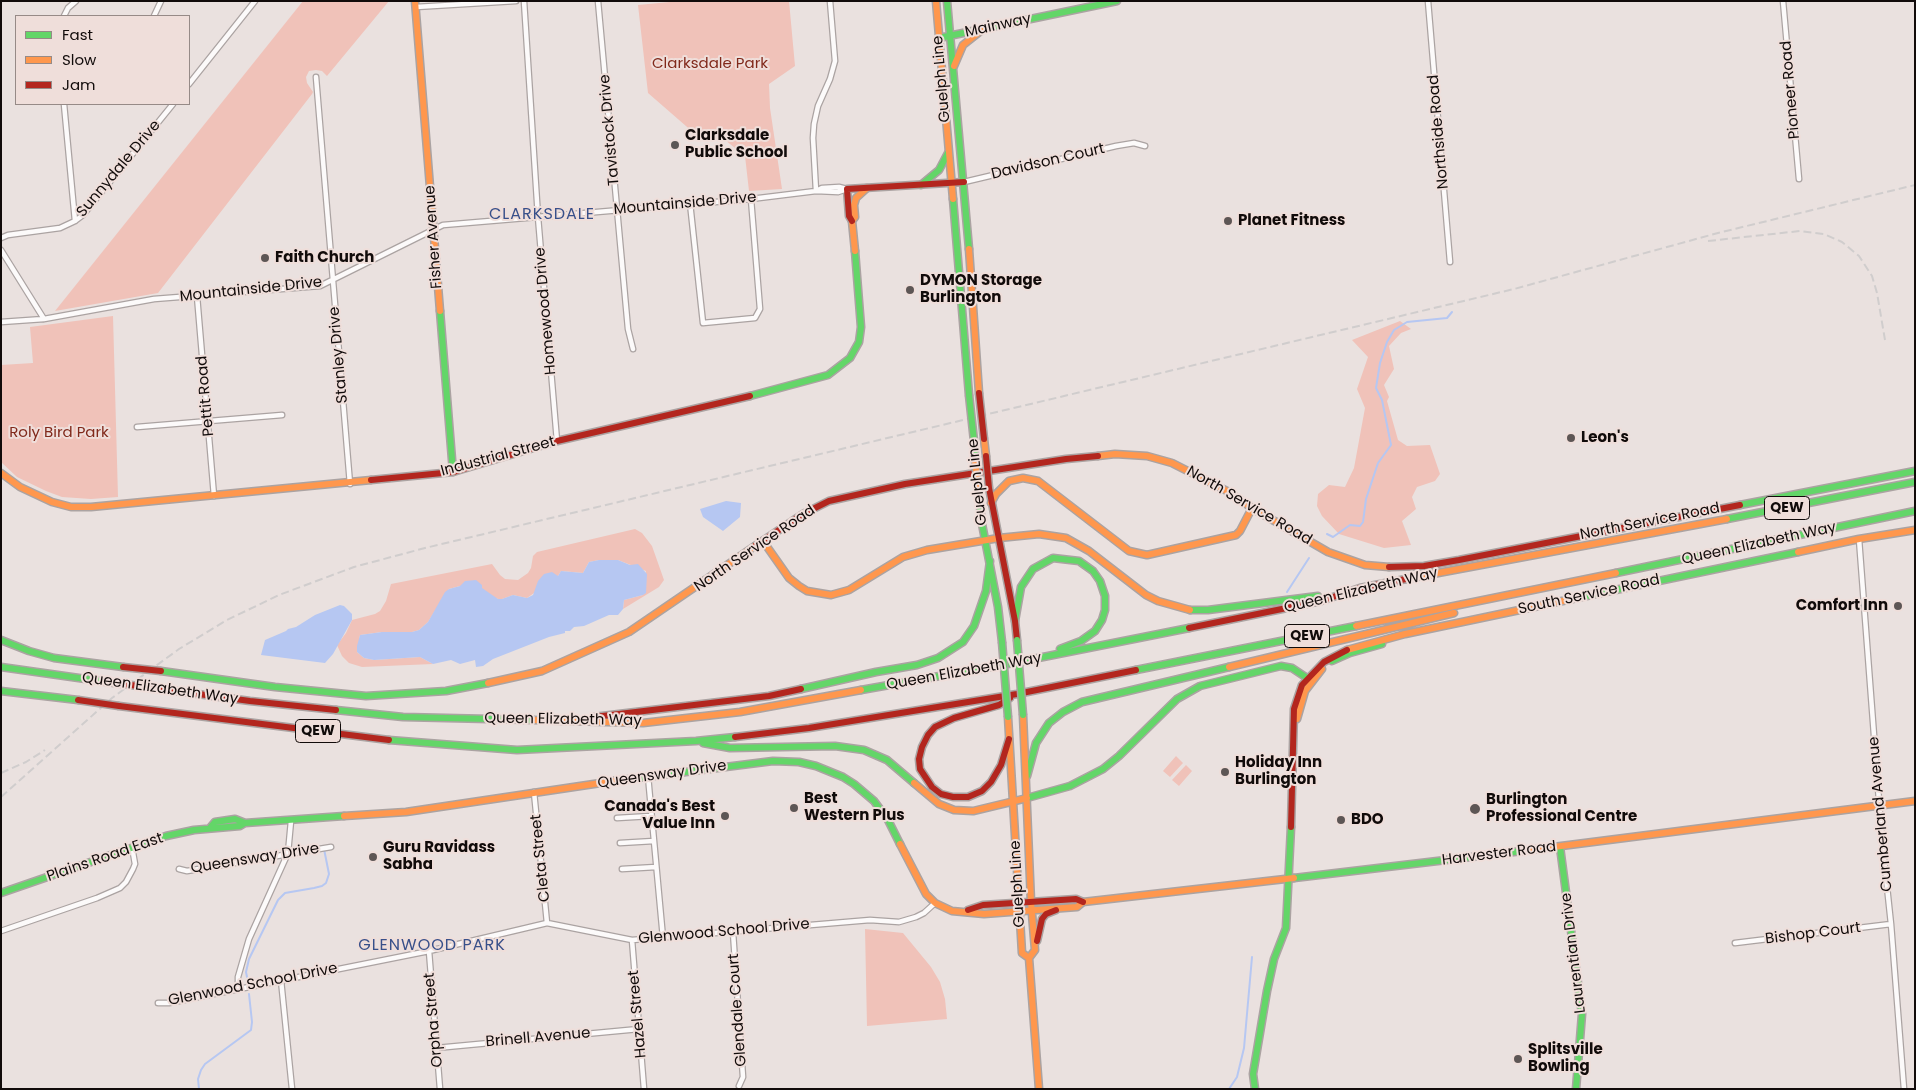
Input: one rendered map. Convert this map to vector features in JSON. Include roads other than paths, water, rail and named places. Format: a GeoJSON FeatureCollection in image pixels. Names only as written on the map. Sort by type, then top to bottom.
{"type":"FeatureCollection","features":[{"type":"Feature","properties":{"kind":"main road","name":"Guelph Line"},"geometry":{"type":"LineString","coordinates":[[936,1],[978,489],[984,541],[990,561],[1002,642],[1022,953],[1030,958],[1039,1089]]}},
{"type":"Feature","properties":{"kind":"main road","name":"Guelph Line"},"geometry":{"type":"LineString","coordinates":[[947,1],[991,503],[1015,621],[1017,640],[1027,776],[1031,906],[1035,950]]}},
{"type":"Feature","properties":{"kind":"main road","name":"Mainway"},"geometry":{"type":"LineString","coordinates":[[939,38],[1117,1]]}},
{"type":"Feature","properties":{"kind":"main road","name":"Fisher Avenue"},"geometry":{"type":"LineString","coordinates":[[415,4],[453,472]]}},
{"type":"Feature","properties":{"kind":"main road"},"geometry":{"type":"LineString","coordinates":[[953,74],[955,60],[963,45],[983,29]]}},
{"type":"Feature","properties":{"kind":"main road"},"geometry":{"type":"LineString","coordinates":[[920,186],[939,170],[949,152]]}},
{"type":"Feature","properties":{"kind":"main road","name":"Davidson Court"},"geometry":{"type":"LineString","coordinates":[[951,184],[964,182]]}},
{"type":"Feature","properties":{"kind":"main road","name":"Mountainside Drive"},"geometry":{"type":"LineString","coordinates":[[847,189],[951,184]]}},
{"type":"Feature","properties":{"kind":"main road","name":"Industrial Street"},"geometry":{"type":"LineString","coordinates":[[1,474],[37,496],[71,507],[106,507],[350,484],[453,472],[557,441],[724,403],[818,378],[836,371],[850,358],[855,350],[861,327],[852,220],[856,198],[867,188]]}},
{"type":"Feature","properties":{"kind":"main road","name":"Industrial Street"},"geometry":{"type":"LineString","coordinates":[[847,189],[849,216],[852,220]]}},
{"type":"Feature","properties":{"kind":"main road","name":"North Service Road"},"geometry":{"type":"LineString","coordinates":[[1,640],[54,658],[275,687],[366,696],[446,691],[511,679],[550,668],[589,652],[629,632],[816,507],[843,496],[905,484],[1066,459],[1115,454],[1148,456],[1172,463],[1227,491],[1252,508],[1328,552],[1365,565],[1396,568],[1424,566],[1459,560],[1915,471]]}},
{"type":"Feature","properties":{"kind":"main road"},"geometry":{"type":"LineString","coordinates":[[991,503],[1002,486],[1009,481],[1023,478],[1038,481],[1130,550],[1138,554],[1147,555],[1236,535],[1252,508]]}},
{"type":"Feature","properties":{"kind":"main road","name":"Queen Elizabeth Way"},"geometry":{"type":"LineString","coordinates":[[1,668],[260,702],[403,717],[643,723],[740,712],[1013,663],[1322,601],[1360,588],[1689,528],[1915,482]]}},
{"type":"Feature","properties":{"kind":"main road","name":"Queen Elizabeth Way"},"geometry":{"type":"LineString","coordinates":[[1,691],[395,741],[517,750],[696,741],[809,728],[1017,694],[1476,602],[1915,511]]}},
{"type":"Feature","properties":{"kind":"main road","name":"South Service Road"},"geometry":{"type":"LineString","coordinates":[[1289,879],[1293,720],[1296,700],[1301,687],[1324,662],[1343,651],[1405,634],[1466,621],[1915,530]]}},
{"type":"Feature","properties":{"kind":"main road"},"geometry":{"type":"LineString","coordinates":[[763,541],[786,574],[799,586],[807,591],[831,595],[848,590],[903,557],[927,550],[999,538],[1039,534],[1066,538],[1090,551],[1118,575],[1146,595],[1164,604],[1188,610],[1208,610],[1250,605],[1360,588]]}},
{"type":"Feature","properties":{"kind":"main road"},"geometry":{"type":"LineString","coordinates":[[1013,663],[1081,641],[1095,631],[1102,620],[1105,610],[1100,581],[1093,571],[1079,561],[1062,558],[1045,562],[1032,569],[1021,587],[1015,621]]}},
{"type":"Feature","properties":{"kind":"main road"},"geometry":{"type":"LineString","coordinates":[[521,720],[584,718],[770,696],[917,665],[938,658],[962,642],[974,626],[986,591],[990,561]]}},
{"type":"Feature","properties":{"kind":"main road"},"geometry":{"type":"LineString","coordinates":[[1027,776],[1036,742],[1049,723],[1063,712],[1082,702],[1455,612],[1476,602]]}},
{"type":"Feature","properties":{"kind":"main road"},"geometry":{"type":"LineString","coordinates":[[696,741],[730,748],[835,746],[864,750],[887,760],[939,804],[954,810],[973,811],[1070,786],[1103,769],[1119,756],[1177,699],[1200,686],[1281,666],[1292,668],[1310,679]]}},
{"type":"Feature","properties":{"kind":"main road"},"geometry":{"type":"LineString","coordinates":[[1009,739],[1001,766],[991,782],[982,790],[968,797],[953,797],[941,794],[932,787],[920,769],[922,747],[928,735],[935,727],[954,718],[999,704],[1017,694]]}},
{"type":"Feature","properties":{"kind":"main road","name":"Queensway Drive"},"geometry":{"type":"LineString","coordinates":[[291,821],[406,812],[648,776],[742,764],[786,761],[816,766],[843,777],[874,801],[888,820],[926,894],[935,903]]}},
{"type":"Feature","properties":{"kind":"main road","name":"Harvester Road"},"geometry":{"type":"LineString","coordinates":[[1020,911],[1031,906],[1076,899],[1083,902],[1289,879],[1560,847],[1915,801]]}},
{"type":"Feature","properties":{"kind":"main road","name":"Plains Road East"},"geometry":{"type":"LineString","coordinates":[[1,893],[166,836],[210,828],[240,826],[245,823],[291,821]]}},
{"type":"Feature","properties":{"kind":"main road","name":"Laurentian Drive"},"geometry":{"type":"LineString","coordinates":[[1560,847],[1582,1014],[1576,1089]]}},
{"type":"Feature","properties":{"kind":"main road"},"geometry":{"type":"LineString","coordinates":[[1255,1089],[1254,1066],[1272,966],[1286,928],[1289,879]]}},
{"type":"Feature","properties":{"kind":"main road","name":"Harvester Road"},"geometry":{"type":"LineString","coordinates":[[1019,903],[1031,906],[1062,908],[1077,907],[1083,902]]}},
{"type":"Feature","properties":{"kind":"main road"},"geometry":{"type":"LineString","coordinates":[[935,903],[952,911],[984,914],[1020,911]]}},
{"type":"Feature","properties":{"kind":"main road"},"geometry":{"type":"LineString","coordinates":[[964,911],[983,905],[1019,903]]}},
{"type":"Feature","properties":{"kind":"main road"},"geometry":{"type":"LineString","coordinates":[[1030,958],[1035,950],[1042,919],[1052,911],[1062,908]]}},
{"type":"Feature","properties":{"kind":"street"},"geometry":{"type":"LineString","coordinates":[[64,15],[68,8],[76,1]]}},
{"type":"Feature","properties":{"kind":"street"},"geometry":{"type":"LineString","coordinates":[[154,15],[161,1]]}},
{"type":"Feature","properties":{"kind":"street"},"geometry":{"type":"LineString","coordinates":[[190,83],[255,1]]}},
{"type":"Feature","properties":{"kind":"street"},"geometry":{"type":"LineString","coordinates":[[415,4],[516,1]]}},
{"type":"Feature","properties":{"kind":"street","name":"Homewood Drive"},"geometry":{"type":"LineString","coordinates":[[524,1],[538,218],[557,441]]}},
{"type":"Feature","properties":{"kind":"street","name":"Tavistock Drive"},"geometry":{"type":"LineString","coordinates":[[598,1],[628,329],[633,349]]}},
{"type":"Feature","properties":{"kind":"street"},"geometry":{"type":"LineString","coordinates":[[816,191],[814,124],[818,106],[830,79],[835,61],[830,1]]}},
{"type":"Feature","properties":{"kind":"street","name":"Northside Road"},"geometry":{"type":"LineString","coordinates":[[1428,1],[1450,262]]}},
{"type":"Feature","properties":{"kind":"street","name":"Pioneer Road"},"geometry":{"type":"LineString","coordinates":[[1783,1],[1799,179]]}},
{"type":"Feature","properties":{"kind":"street","name":"Stanley Drive"},"geometry":{"type":"LineString","coordinates":[[316,77],[350,484]]}},
{"type":"Feature","properties":{"kind":"street"},"geometry":{"type":"LineString","coordinates":[[64,105],[75,221]]}},
{"type":"Feature","properties":{"kind":"street","name":"Sunnydale Drive"},"geometry":{"type":"LineString","coordinates":[[1,238],[8,234],[60,228],[75,221],[90,209],[172,105]]}},
{"type":"Feature","properties":{"kind":"street","name":"Davidson Court"},"geometry":{"type":"LineString","coordinates":[[964,182],[1116,146],[1134,143],[1145,146]]}},
{"type":"Feature","properties":{"kind":"street","name":"Mountainside Drive"},"geometry":{"type":"LineString","coordinates":[[1,322],[44,319],[154,299],[320,286],[433,228],[444,225],[751,199],[816,191],[822,188],[839,187],[847,189]]}},
{"type":"Feature","properties":{"kind":"street"},"geometry":{"type":"LineString","coordinates":[[690,203],[703,323],[755,318],[760,309],[751,199]]}},
{"type":"Feature","properties":{"kind":"street"},"geometry":{"type":"LineString","coordinates":[[1,250],[44,319]]}},
{"type":"Feature","properties":{"kind":"street","name":"Pettit Road"},"geometry":{"type":"LineString","coordinates":[[197,296],[214,496]]}},
{"type":"Feature","properties":{"kind":"street"},"geometry":{"type":"LineString","coordinates":[[137,427],[282,415]]}},
{"type":"Feature","properties":{"kind":"street","name":"Cumberland Avenue"},"geometry":{"type":"LineString","coordinates":[[1859,540],[1882,840],[1891,924],[1904,1089]]}},
{"type":"Feature","properties":{"kind":"street"},"geometry":{"type":"LineString","coordinates":[[648,776],[663,938]]}},
{"type":"Feature","properties":{"kind":"street","name":"Cleta Street"},"geometry":{"type":"LineString","coordinates":[[534,792],[548,923]]}},
{"type":"Feature","properties":{"kind":"street"},"geometry":{"type":"LineString","coordinates":[[617,818],[651,816]]}},
{"type":"Feature","properties":{"kind":"street"},"geometry":{"type":"LineString","coordinates":[[238,988],[238,977],[250,939],[288,853],[291,821]]}},
{"type":"Feature","properties":{"kind":"street"},"geometry":{"type":"LineString","coordinates":[[620,843],[654,841]]}},
{"type":"Feature","properties":{"kind":"street","name":"Queensway Drive"},"geometry":{"type":"LineString","coordinates":[[180,869],[187,871],[331,846]]}},
{"type":"Feature","properties":{"kind":"street"},"geometry":{"type":"LineString","coordinates":[[1,930],[97,898],[120,888],[134,868],[132,847]]}},
{"type":"Feature","properties":{"kind":"street"},"geometry":{"type":"LineString","coordinates":[[622,869],[656,867]]}},
{"type":"Feature","properties":{"kind":"street","name":"Glenwood School Drive"},"geometry":{"type":"LineString","coordinates":[[158,1003],[170,1003],[429,951],[548,923],[632,940],[870,920],[898,922],[924,913],[935,903]]}},
{"type":"Feature","properties":{"kind":"street","name":"Bishop Court"},"geometry":{"type":"LineString","coordinates":[[1735,943],[1891,924]]}},
{"type":"Feature","properties":{"kind":"street","name":"Glendale Court"},"geometry":{"type":"LineString","coordinates":[[733,932],[743,1077],[738,1086]]}},
{"type":"Feature","properties":{"kind":"street","name":"Hazel Street"},"geometry":{"type":"LineString","coordinates":[[632,940],[644,1089]]}},
{"type":"Feature","properties":{"kind":"street","name":"Orpha Street"},"geometry":{"type":"LineString","coordinates":[[429,951],[440,1089]]}},
{"type":"Feature","properties":{"kind":"street"},"geometry":{"type":"LineString","coordinates":[[281,980],[292,1089]]}},
{"type":"Feature","properties":{"kind":"street","name":"Brinell Avenue"},"geometry":{"type":"LineString","coordinates":[[436,1048],[639,1029]]}},
{"type":"Feature","properties":{"kind":"water"},"geometry":{"type":"Polygon","coordinates":[[[726,501],[741,503],[740,517],[723,531],[703,517],[700,509],[726,501]]]}},
{"type":"Feature","properties":{"kind":"water"},"geometry":{"type":"Polygon","coordinates":[[[618,560],[630,565],[638,564],[647,574],[646,593],[624,600],[623,609],[618,615],[609,615],[584,626],[574,627],[570,631],[549,637],[493,659],[483,666],[476,667],[475,660],[460,664],[451,660],[433,664],[420,657],[374,660],[364,658],[357,652],[360,635],[419,630],[428,622],[445,592],[460,586],[465,581],[476,580],[482,585],[482,588],[498,599],[513,595],[527,598],[533,595],[538,581],[544,574],[552,572],[558,576],[561,571],[583,573],[589,562],[618,560]]]}},
{"type":"Feature","properties":{"kind":"water"},"geometry":{"type":"Polygon","coordinates":[[[340,605],[344,606],[352,614],[352,620],[333,654],[325,663],[261,655],[265,640],[296,627],[315,615],[340,605]]]}},
{"type":"Feature","properties":{"kind":"waterway"},"geometry":{"type":"LineString","coordinates":[[1327,534],[1333,537],[1350,525],[1360,526],[1363,522],[1366,499],[1378,463],[1391,445],[1382,400],[1376,388],[1380,363],[1387,342],[1394,330],[1407,322],[1447,318],[1452,312]]}},
{"type":"Feature","properties":{"kind":"waterway"},"geometry":{"type":"LineString","coordinates":[[1287,592],[1309,558]]}},
{"type":"Feature","properties":{"kind":"waterway"},"geometry":{"type":"LineString","coordinates":[[247,977],[246,972],[249,959],[278,900],[285,893],[314,888],[326,883],[329,874],[324,849]]}},
{"type":"Feature","properties":{"kind":"waterway"},"geometry":{"type":"LineString","coordinates":[[1229,1089],[1237,1077],[1244,1048],[1252,957]]}},
{"type":"Feature","properties":{"kind":"waterway"},"geometry":{"type":"LineString","coordinates":[[199,1089],[198,1079],[205,1064],[251,1030],[249,994]]}},
{"type":"Feature","properties":{"kind":"railway"},"geometry":{"type":"LineString","coordinates":[[1,797],[112,698],[179,649],[227,620],[279,595],[354,567],[425,548],[1514,289],[1718,233],[1915,185]]}},
{"type":"Feature","properties":{"kind":"railway"},"geometry":{"type":"LineString","coordinates":[[1708,241],[1800,231],[1824,234],[1842,242],[1859,256],[1872,276],[1877,293],[1885,340]]}},
{"type":"Feature","properties":{"kind":"railway"},"geometry":{"type":"LineString","coordinates":[[1,773],[26,762],[45,750]]}},
{"type":"Feature","properties":{"kind":"place","name":"Clarksdale Public School"},"geometry":{"type":"Point","coordinates":[675,145]}},
{"type":"Feature","properties":{"kind":"place","name":"Planet Fitness"},"geometry":{"type":"Point","coordinates":[1228,221]}},
{"type":"Feature","properties":{"kind":"place","name":"Faith Church"},"geometry":{"type":"Point","coordinates":[265,258]}},
{"type":"Feature","properties":{"kind":"place","name":"DYMON Storage Burlington"},"geometry":{"type":"Point","coordinates":[910,290]}},
{"type":"Feature","properties":{"kind":"place","name":"Leon's"},"geometry":{"type":"Point","coordinates":[1571,438]}},
{"type":"Feature","properties":{"kind":"place","name":"Comfort Inn"},"geometry":{"type":"Point","coordinates":[1898,606]}},
{"type":"Feature","properties":{"kind":"place","name":"Holiday Inn Burlington"},"geometry":{"type":"Point","coordinates":[1225,772]}},
{"type":"Feature","properties":{"kind":"place","name":"Best Western Plus"},"geometry":{"type":"Point","coordinates":[794,808]}},
{"type":"Feature","properties":{"kind":"place","name":"Burlington Professional Centre"},"geometry":{"type":"Point","coordinates":[1475,809]}},
{"type":"Feature","properties":{"kind":"place","name":"Canada's Best Value Inn"},"geometry":{"type":"Point","coordinates":[725,816]}},
{"type":"Feature","properties":{"kind":"place","name":"BDO"},"geometry":{"type":"Point","coordinates":[1341,820]}},
{"type":"Feature","properties":{"kind":"place","name":"Guru Ravidass Sabha"},"geometry":{"type":"Point","coordinates":[373,857]}},
{"type":"Feature","properties":{"kind":"place","name":"Splitsville Bowling"},"geometry":{"type":"Point","coordinates":[1518,1059]}},
{"type":"Feature","properties":{"kind":"district","name":"CLARKSDALE"},"geometry":{"type":"Point","coordinates":[542,215]}},
{"type":"Feature","properties":{"kind":"district","name":"GLENWOOD PARK"},"geometry":{"type":"Point","coordinates":[432,946]}},
{"type":"Feature","properties":{"kind":"park label","name":"Clarksdale Park"},"geometry":{"type":"Point","coordinates":[710,64]}},
{"type":"Feature","properties":{"kind":"park label","name":"Roly Bird Park"},"geometry":{"type":"Point","coordinates":[59,433]}}]}
